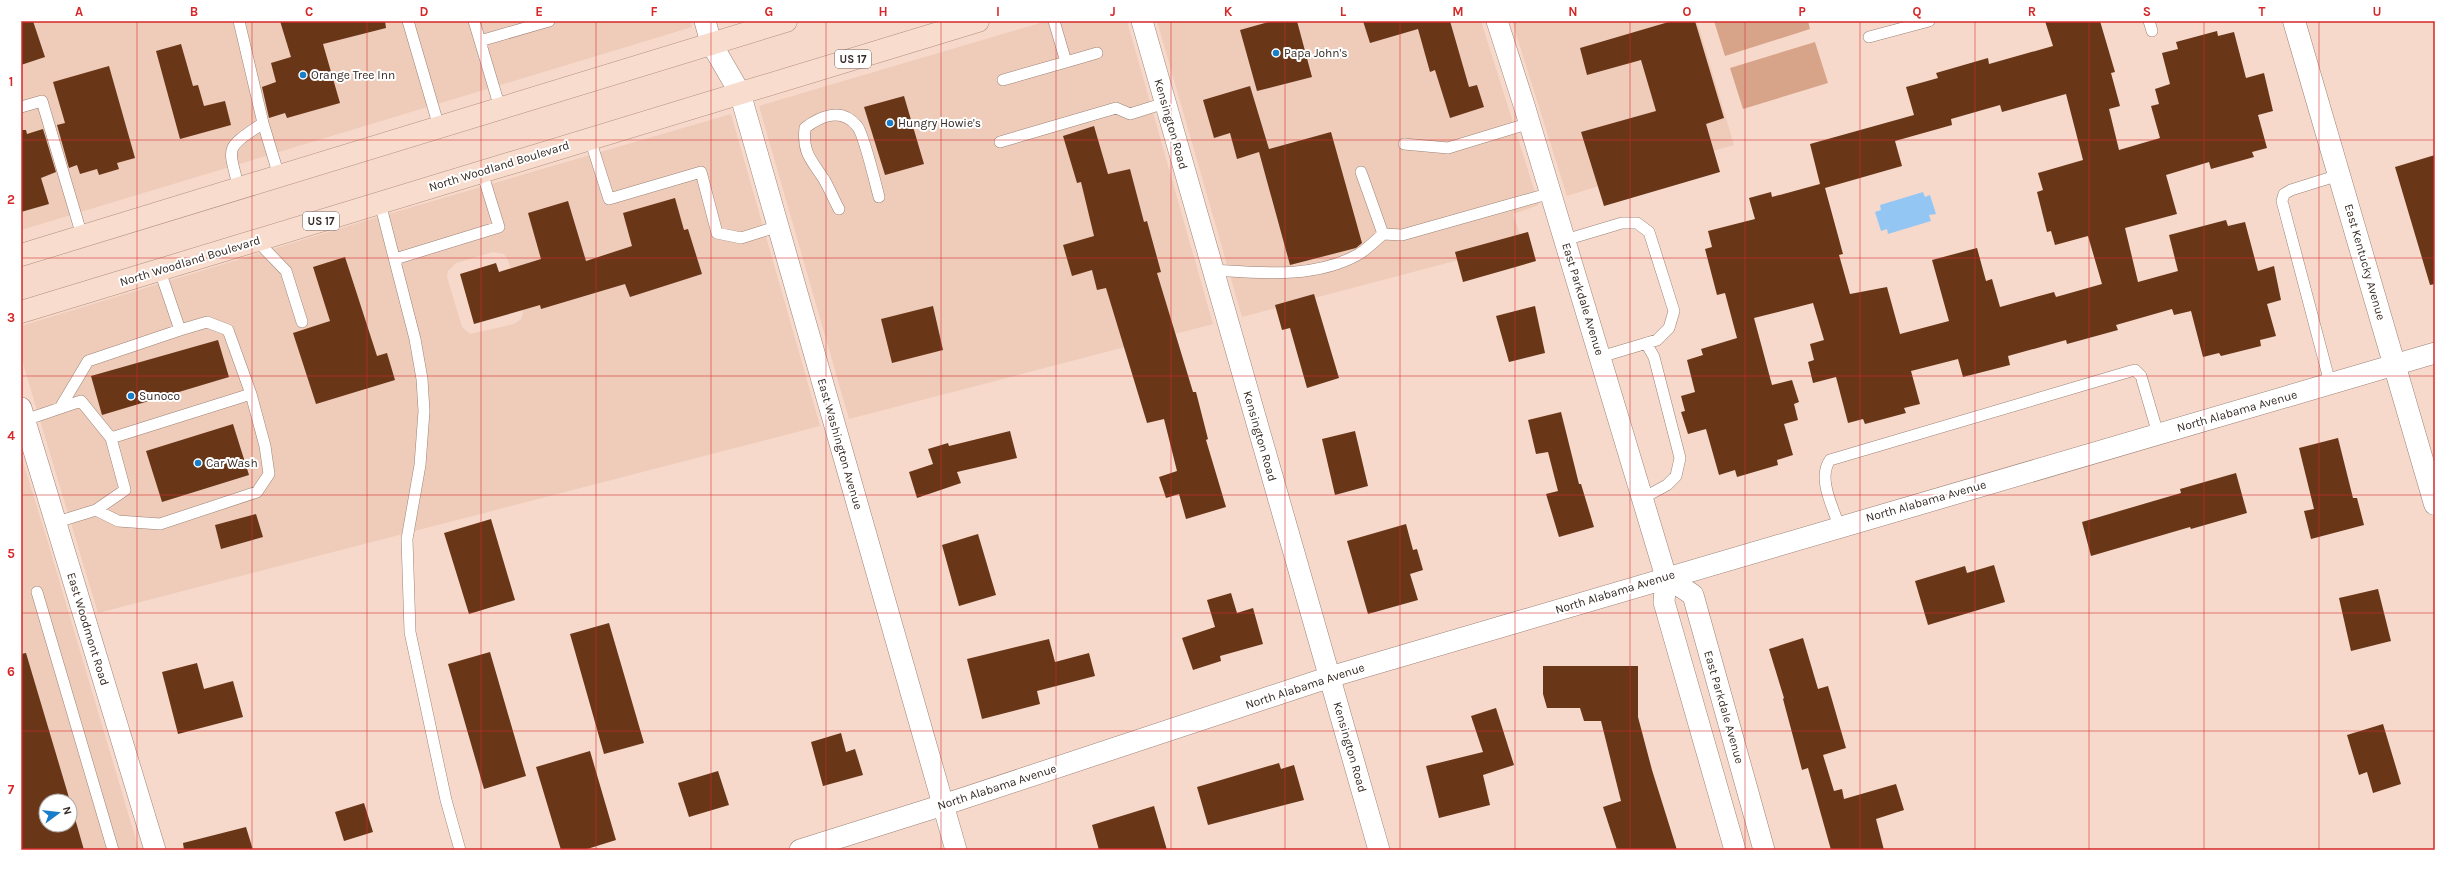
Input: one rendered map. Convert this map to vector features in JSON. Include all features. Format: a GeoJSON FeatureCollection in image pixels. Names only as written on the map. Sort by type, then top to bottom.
{"type":"FeatureCollection","features":[{"type":"Feature","properties":{"kind":"main road"},"geometry":{"type":"LineString","coordinates":[[21,255],[786,21]]}},
{"type":"Feature","properties":{"kind":"main road","name":"North Woodland Boulevard"},"geometry":{"type":"LineString","coordinates":[[21,312],[978,21]]}},
{"type":"Feature","properties":{"kind":"street","name":"East Washington Avenue"},"geometry":{"type":"LineString","coordinates":[[705,21],[711,43],[740,93],[956,850]]}},
{"type":"Feature","properties":{"kind":"street","name":"Kensington Road"},"geometry":{"type":"LineString","coordinates":[[1142,21],[1379,850]]}},
{"type":"Feature","properties":{"kind":"street","name":"East Parkdale Avenue"},"geometry":{"type":"LineString","coordinates":[[1497,21],[1530,123],[1666,577],[1664,602],[1735,850]]}},
{"type":"Feature","properties":{"kind":"street","name":"East Kentucky Avenue"},"geometry":{"type":"LineString","coordinates":[[2294,21],[2435,504]]}},
{"type":"Feature","properties":{"kind":"street","name":"North Alabama Avenue"},"geometry":{"type":"LineString","coordinates":[[800,850],[943,805],[1330,677],[1839,526],[2435,353]]}},
{"type":"Feature","properties":{"kind":"street","name":"East Woodmont Road"},"geometry":{"type":"LineString","coordinates":[[23,414],[57,522],[155,850]]}},
{"type":"Feature","properties":{"kind":"street","name":"East Parkdale Avenue"},"geometry":{"type":"LineString","coordinates":[[1666,577],[1693,595],[1764,850]]}},
{"type":"Feature","properties":{"kind":"lane"},"geometry":{"type":"LineString","coordinates":[[239,21],[262,123],[279,176]]}},
{"type":"Feature","properties":{"kind":"lane"},"geometry":{"type":"LineString","coordinates":[[408,21],[439,127]]}},
{"type":"Feature","properties":{"kind":"lane"},"geometry":{"type":"LineString","coordinates":[[474,21],[500,108]]}},
{"type":"Feature","properties":{"kind":"lane"},"geometry":{"type":"LineString","coordinates":[[480,41],[549,21]]}},
{"type":"Feature","properties":{"kind":"lane"},"geometry":{"type":"LineString","coordinates":[[1054,21],[1066,62]]}},
{"type":"Feature","properties":{"kind":"lane"},"geometry":{"type":"LineString","coordinates":[[1869,37],[1929,21]]}},
{"type":"Feature","properties":{"kind":"lane"},"geometry":{"type":"LineString","coordinates":[[1003,80],[1097,53]]}},
{"type":"Feature","properties":{"kind":"lane"},"geometry":{"type":"LineString","coordinates":[[21,107],[42,101],[82,236]]}},
{"type":"Feature","properties":{"kind":"lane"},"geometry":{"type":"LineString","coordinates":[[1000,142],[1116,108],[1130,114],[1166,103]]}},
{"type":"Feature","properties":{"kind":"lane"},"geometry":{"type":"LineString","coordinates":[[839,209],[824,180],[809,159],[803,142],[805,128],[818,118],[833,114],[847,118],[858,126],[879,197]]}},
{"type":"Feature","properties":{"kind":"lane"},"geometry":{"type":"LineString","coordinates":[[239,189],[231,149],[234,143],[262,123]]}},
{"type":"Feature","properties":{"kind":"lane"},"geometry":{"type":"LineString","coordinates":[[1404,144],[1448,148],[1530,123]]}},
{"type":"Feature","properties":{"kind":"lane"},"geometry":{"type":"LineString","coordinates":[[590,139],[609,199],[701,172],[717,233],[742,238],[779,226]]}},
{"type":"Feature","properties":{"kind":"lane"},"geometry":{"type":"LineString","coordinates":[[395,259],[499,227],[482,172]]}},
{"type":"Feature","properties":{"kind":"lane"},"geometry":{"type":"LineString","coordinates":[[1361,172],[1383,234]]}},
{"type":"Feature","properties":{"kind":"lane"},"geometry":{"type":"LineString","coordinates":[[2330,383],[2282,201],[2284,194],[2291,190],[2339,175]]}},
{"type":"Feature","properties":{"kind":"lane"},"geometry":{"type":"LineString","coordinates":[[1213,270],[1280,274],[1326,266],[1359,254],[1383,234],[1402,235],[1551,193]]}},
{"type":"Feature","properties":{"kind":"lane"},"geometry":{"type":"LineString","coordinates":[[380,203],[415,339],[422,379],[424,411],[420,465],[407,540],[410,632],[446,800],[460,850]]}},
{"type":"Feature","properties":{"kind":"lane"},"geometry":{"type":"LineString","coordinates":[[1565,240],[1622,223],[1637,223],[1649,232],[1674,311],[1669,328],[1657,340],[1600,357]]}},
{"type":"Feature","properties":{"kind":"lane"},"geometry":{"type":"LineString","coordinates":[[256,241],[286,271],[302,322]]}},
{"type":"Feature","properties":{"kind":"lane"},"geometry":{"type":"LineString","coordinates":[[160,270],[180,330]]}},
{"type":"Feature","properties":{"kind":"lane"},"geometry":{"type":"LineString","coordinates":[[60,408],[88,361],[206,322],[228,330],[251,394],[265,446],[269,474],[257,492],[160,524],[118,520],[96,510]]}},
{"type":"Feature","properties":{"kind":"lane"},"geometry":{"type":"LineString","coordinates":[[1643,498],[1667,485],[1676,476],[1680,458],[1654,357],[1646,343]]}},
{"type":"Feature","properties":{"kind":"lane"},"geometry":{"type":"LineString","coordinates":[[1839,526],[1824,478],[1825,467],[1830,460],[2131,371],[2135,370],[2141,376],[2158,434]]}},
{"type":"Feature","properties":{"kind":"lane"},"geometry":{"type":"LineString","coordinates":[[111,438],[251,394]]}},
{"type":"Feature","properties":{"kind":"lane"},"geometry":{"type":"LineString","coordinates":[[23,414],[60,408],[81,401],[111,438],[125,490],[96,510],[57,522]]}},
{"type":"Feature","properties":{"kind":"lane"},"geometry":{"type":"LineString","coordinates":[[37,592],[113,850]]}},
{"type":"Feature","properties":{"kind":"shaded area"},"geometry":{"type":"Polygon","coordinates":[[[21,21],[690,21],[692,27],[21,230],[21,21]]]}},
{"type":"Feature","properties":{"kind":"shaded area"},"geometry":{"type":"Polygon","coordinates":[[[1047,21],[1127,21],[1213,324],[849,419],[759,106],[1047,21]]]}},
{"type":"Feature","properties":{"kind":"shaded area"},"geometry":{"type":"Polygon","coordinates":[[[1157,21],[1481,21],[1539,205],[1513,214],[1523,243],[1242,317],[1157,21]]]}},
{"type":"Feature","properties":{"kind":"shaded area"},"geometry":{"type":"Polygon","coordinates":[[[1512,21],[1697,21],[1734,145],[1684,159],[1567,196],[1512,21]]]}},
{"type":"Feature","properties":{"kind":"shaded area"},"geometry":{"type":"Polygon","coordinates":[[[1714,21],[1808,21],[1810,29],[1725,56],[1714,21]]]}},
{"type":"Feature","properties":{"kind":"shaded area"},"geometry":{"type":"Polygon","coordinates":[[[1815,42],[1828,83],[1743,109],[1730,68],[1815,42]]]}},
{"type":"Feature","properties":{"kind":"shaded area"},"geometry":{"type":"Polygon","coordinates":[[[731,114],[820,426],[98,613],[21,357],[21,326],[368,220],[731,114]],[[493,252],[456,263],[448,271],[447,277],[462,327],[470,334],[514,324],[521,319],[523,313],[508,260],[504,254],[493,252]]]}},
{"type":"Feature","properties":{"kind":"shaded area"},"geometry":{"type":"Polygon","coordinates":[[[21,456],[43,526],[139,850],[21,850],[21,456]]]}},
{"type":"Feature","properties":{"kind":"water"},"geometry":{"type":"Polygon","coordinates":[[[1923,192],[1925,197],[1930,195],[1936,214],[1929,215],[1931,221],[1888,234],[1887,229],[1881,231],[1875,212],[1881,210],[1880,205],[1923,192]]]}},
{"type":"Feature","properties":{"kind":"building"},"geometry":{"type":"Polygon","coordinates":[[[21,21],[33,21],[45,57],[21,65],[21,21]]]}},
{"type":"Feature","properties":{"kind":"building","name":"Orange Tree Inn"},"geometry":{"type":"Polygon","coordinates":[[[280,21],[385,21],[386,28],[323,44],[340,103],[287,118],[285,113],[269,118],[262,87],[276,82],[271,63],[291,57],[280,21]]]}},
{"type":"Feature","properties":{"kind":"building","name":"Papa John's"},"geometry":{"type":"Polygon","coordinates":[[[1272,21],[1297,21],[1312,77],[1257,91],[1240,30],[1272,21]]]}},
{"type":"Feature","properties":{"kind":"building"},"geometry":{"type":"Polygon","coordinates":[[[1363,21],[1450,21],[1469,87],[1477,85],[1484,107],[1450,118],[1435,70],[1430,72],[1418,29],[1370,43],[1363,21]]]}},
{"type":"Feature","properties":{"kind":"building"},"geometry":{"type":"Polygon","coordinates":[[[1672,21],[1695,21],[1724,118],[1706,124],[1720,172],[1604,206],[1581,132],[1656,111],[1641,60],[1587,75],[1580,48],[1672,21]]]}},
{"type":"Feature","properties":{"kind":"building"},"geometry":{"type":"Polygon","coordinates":[[[2045,21],[2100,21],[2115,72],[2111,73],[2120,106],[2109,109],[2119,150],[2160,138],[2151,106],[2159,104],[2155,89],[2170,84],[2162,53],[2178,49],[2176,42],[2217,31],[2218,36],[2234,32],[2246,78],[2264,73],[2273,111],[2258,115],[2267,148],[2252,152],[2254,157],[2211,169],[2209,162],[2166,175],[2177,214],[2125,228],[2138,282],[2178,271],[2169,235],[2226,220],[2228,226],[2245,222],[2258,271],[2274,266],[2281,300],[2267,304],[2276,336],[2260,340],[2261,346],[2221,356],[2219,353],[2203,357],[2191,311],[2174,315],[2172,309],[2116,325],[2118,330],[2067,344],[2066,340],[2008,356],[2010,365],[1963,377],[1958,359],[1911,371],[1920,404],[1904,408],[1906,413],[1865,424],[1863,419],[1848,423],[1836,377],[1813,383],[1808,362],[1814,360],[1810,344],[1824,340],[1813,303],[1754,318],[1772,385],[1792,380],[1799,402],[1794,404],[1798,420],[1784,424],[1793,455],[1777,460],[1778,465],[1737,477],[1735,470],[1719,475],[1706,429],[1688,434],[1681,412],[1685,411],[1681,396],[1695,392],[1687,360],[1703,355],[1701,349],[1737,338],[1725,293],[1717,295],[1705,249],[1712,247],[1708,231],[1755,219],[1749,198],[1771,192],[1772,197],[1820,184],[1810,144],[1914,115],[1906,87],[1938,78],[1936,73],[1988,58],[1989,64],[2053,46],[2045,21]],[[2066,94],[2002,112],[2000,105],[1951,119],[1952,125],[1895,141],[1902,166],[1825,188],[1843,254],[1839,255],[1850,294],[1887,287],[1900,334],[1949,321],[1932,260],[1977,248],[1986,281],[1992,279],[2000,307],[2054,292],[2056,297],[2102,284],[2088,236],[2055,245],[2051,231],[2047,232],[2037,192],[2043,190],[2038,173],[2083,160],[2066,94]]]}},
{"type":"Feature","properties":{"kind":"building"},"geometry":{"type":"Polygon","coordinates":[[[181,44],[193,86],[198,85],[204,106],[225,101],[231,125],[180,139],[156,51],[181,44]]]}},
{"type":"Feature","properties":{"kind":"building"},"geometry":{"type":"Polygon","coordinates":[[[109,66],[135,158],[117,163],[119,169],[99,175],[97,169],[80,174],[77,165],[69,168],[57,125],[65,123],[53,82],[109,66]]]}},
{"type":"Feature","properties":{"kind":"building"},"geometry":{"type":"Polygon","coordinates":[[[1250,86],[1269,149],[1331,132],[1362,243],[1356,248],[1290,265],[1259,152],[1237,159],[1230,133],[1214,138],[1203,100],[1250,86]]]}},
{"type":"Feature","properties":{"kind":"building","name":"Hungry Howie's"},"geometry":{"type":"Polygon","coordinates":[[[904,96],[924,164],[885,175],[864,107],[904,96]]]}},
{"type":"Feature","properties":{"kind":"building"},"geometry":{"type":"Polygon","coordinates":[[[1094,126],[1108,174],[1130,169],[1144,222],[1147,221],[1161,272],[1157,273],[1193,392],[1196,392],[1208,439],[1206,440],[1226,507],[1186,519],[1179,494],[1166,498],[1159,477],[1177,471],[1164,419],[1147,423],[1106,288],[1097,290],[1092,270],[1072,276],[1063,245],[1094,236],[1081,182],[1077,183],[1063,136],[1094,126]]]}},
{"type":"Feature","properties":{"kind":"building"},"geometry":{"type":"Polygon","coordinates":[[[43,129],[56,172],[41,178],[49,204],[21,212],[21,130],[26,130],[27,134],[43,129]]]}},
{"type":"Feature","properties":{"kind":"building"},"geometry":{"type":"Polygon","coordinates":[[[2435,155],[2435,284],[2430,285],[2395,167],[2435,155]]]}},
{"type":"Feature","properties":{"kind":"building"},"geometry":{"type":"Polygon","coordinates":[[[675,198],[684,230],[688,229],[702,274],[630,297],[625,284],[541,309],[540,305],[474,324],[460,274],[496,263],[499,272],[541,259],[528,213],[568,201],[586,261],[632,246],[623,213],[675,198]]]}},
{"type":"Feature","properties":{"kind":"building"},"geometry":{"type":"Polygon","coordinates":[[[1528,232],[1536,261],[1463,282],[1455,252],[1528,232]]]}},
{"type":"Feature","properties":{"kind":"building"},"geometry":{"type":"Polygon","coordinates":[[[345,257],[377,356],[387,353],[395,380],[316,404],[293,333],[330,321],[313,267],[345,257]]]}},
{"type":"Feature","properties":{"kind":"building"},"geometry":{"type":"Polygon","coordinates":[[[1314,294],[1339,378],[1307,388],[1290,328],[1282,330],[1275,305],[1314,294]]]}},
{"type":"Feature","properties":{"kind":"building"},"geometry":{"type":"Polygon","coordinates":[[[933,306],[943,350],[892,363],[881,319],[933,306]]]}},
{"type":"Feature","properties":{"kind":"building"},"geometry":{"type":"Polygon","coordinates":[[[1535,306],[1545,353],[1509,362],[1496,316],[1535,306]]]}},
{"type":"Feature","properties":{"kind":"building","name":"Sunoco"},"geometry":{"type":"Polygon","coordinates":[[[218,340],[229,377],[102,415],[91,376],[218,340]]]}},
{"type":"Feature","properties":{"kind":"building"},"geometry":{"type":"Polygon","coordinates":[[[1561,412],[1579,484],[1581,484],[1594,527],[1559,537],[1546,494],[1558,491],[1548,452],[1536,454],[1528,420],[1561,412]]]}},
{"type":"Feature","properties":{"kind":"building","name":"Car Wash"},"geometry":{"type":"Polygon","coordinates":[[[233,424],[249,475],[162,502],[146,451],[233,424]]]}},
{"type":"Feature","properties":{"kind":"building"},"geometry":{"type":"Polygon","coordinates":[[[1010,431],[1017,458],[957,472],[961,483],[917,498],[909,472],[933,464],[928,449],[948,443],[949,446],[1010,431]]]}},
{"type":"Feature","properties":{"kind":"building"},"geometry":{"type":"Polygon","coordinates":[[[1355,431],[1368,486],[1335,495],[1322,439],[1355,431]]]}},
{"type":"Feature","properties":{"kind":"building"},"geometry":{"type":"Polygon","coordinates":[[[2338,438],[2353,498],[2357,498],[2364,525],[2311,539],[2304,511],[2314,509],[2299,448],[2338,438]]]}},
{"type":"Feature","properties":{"kind":"building"},"geometry":{"type":"Polygon","coordinates":[[[2236,473],[2247,513],[2191,529],[2190,527],[2091,556],[2082,522],[2181,493],[2180,489],[2236,473]]]}},
{"type":"Feature","properties":{"kind":"building"},"geometry":{"type":"Polygon","coordinates":[[[256,514],[263,537],[221,549],[215,525],[256,514]]]}},
{"type":"Feature","properties":{"kind":"building"},"geometry":{"type":"Polygon","coordinates":[[[491,519],[515,600],[469,614],[444,533],[491,519]]]}},
{"type":"Feature","properties":{"kind":"building"},"geometry":{"type":"Polygon","coordinates":[[[1406,524],[1413,550],[1417,549],[1423,570],[1410,574],[1418,600],[1368,614],[1347,541],[1406,524]]]}},
{"type":"Feature","properties":{"kind":"building"},"geometry":{"type":"Polygon","coordinates":[[[978,534],[996,595],[959,606],[942,545],[978,534]]]}},
{"type":"Feature","properties":{"kind":"building"},"geometry":{"type":"Polygon","coordinates":[[[1994,565],[2005,602],[1928,625],[1915,581],[1965,566],[1967,573],[1994,565]]]}},
{"type":"Feature","properties":{"kind":"building"},"geometry":{"type":"Polygon","coordinates":[[[2378,589],[2391,641],[2351,651],[2339,598],[2378,589]]]}},
{"type":"Feature","properties":{"kind":"building"},"geometry":{"type":"Polygon","coordinates":[[[1231,593],[1237,613],[1253,608],[1263,644],[1220,656],[1221,661],[1193,670],[1182,638],[1215,627],[1207,600],[1231,593]]]}},
{"type":"Feature","properties":{"kind":"building"},"geometry":{"type":"Polygon","coordinates":[[[609,623],[644,743],[604,754],[570,634],[609,623]]]}},
{"type":"Feature","properties":{"kind":"building"},"geometry":{"type":"Polygon","coordinates":[[[1803,638],[1818,689],[1828,686],[1846,748],[1823,755],[1834,791],[1842,789],[1844,799],[1896,784],[1904,810],[1876,819],[1884,850],[1831,850],[1808,768],[1802,770],[1783,699],[1784,698],[1769,649],[1803,638]]]}},
{"type":"Feature","properties":{"kind":"building"},"geometry":{"type":"Polygon","coordinates":[[[1049,639],[1055,662],[1089,653],[1095,676],[1037,691],[1040,704],[982,719],[967,659],[1049,639]]]}},
{"type":"Feature","properties":{"kind":"building"},"geometry":{"type":"Polygon","coordinates":[[[490,652],[526,776],[484,789],[448,664],[490,652]]]}},
{"type":"Feature","properties":{"kind":"building"},"geometry":{"type":"Polygon","coordinates":[[[26,653],[68,793],[38,793],[38,833],[78,833],[78,829],[84,850],[21,850],[21,654],[26,653]]]}},
{"type":"Feature","properties":{"kind":"building"},"geometry":{"type":"Polygon","coordinates":[[[197,663],[204,689],[233,681],[243,717],[178,734],[162,672],[197,663]]]}},
{"type":"Feature","properties":{"kind":"building"},"geometry":{"type":"Polygon","coordinates":[[[1543,666],[1638,666],[1638,717],[1652,770],[1677,850],[1617,850],[1603,807],[1621,801],[1601,721],[1584,721],[1580,708],[1547,708],[1543,694],[1543,666]]]}},
{"type":"Feature","properties":{"kind":"building"},"geometry":{"type":"Polygon","coordinates":[[[1496,708],[1514,765],[1483,775],[1490,805],[1439,818],[1426,766],[1483,752],[1471,716],[1496,708]]]}},
{"type":"Feature","properties":{"kind":"building"},"geometry":{"type":"Polygon","coordinates":[[[2383,724],[2401,784],[2373,793],[2367,772],[2359,775],[2347,735],[2383,724]]]}},
{"type":"Feature","properties":{"kind":"building"},"geometry":{"type":"Polygon","coordinates":[[[841,733],[846,752],[855,749],[863,775],[823,786],[811,742],[841,733]]]}},
{"type":"Feature","properties":{"kind":"building"},"geometry":{"type":"Polygon","coordinates":[[[590,751],[616,840],[584,850],[561,850],[536,767],[590,751]]]}},
{"type":"Feature","properties":{"kind":"building"},"geometry":{"type":"Polygon","coordinates":[[[1279,763],[1281,769],[1294,765],[1304,800],[1208,825],[1197,787],[1279,763]]]}},
{"type":"Feature","properties":{"kind":"building"},"geometry":{"type":"Polygon","coordinates":[[[718,771],[729,805],[689,817],[678,783],[718,771]]]}},
{"type":"Feature","properties":{"kind":"building"},"geometry":{"type":"Polygon","coordinates":[[[364,803],[373,832],[344,841],[335,812],[364,803]]]}},
{"type":"Feature","properties":{"kind":"building"},"geometry":{"type":"Polygon","coordinates":[[[1154,806],[1167,850],[1099,850],[1092,825],[1154,806]]]}},
{"type":"Feature","properties":{"kind":"building"},"geometry":{"type":"Polygon","coordinates":[[[246,827],[253,850],[184,850],[183,843],[246,827]]]}},
{"type":"Feature","properties":{"kind":"place","name":"Papa John's"},"geometry":{"type":"Point","coordinates":[1276,53]}},
{"type":"Feature","properties":{"kind":"place","name":"Orange Tree Inn"},"geometry":{"type":"Point","coordinates":[303,75]}},
{"type":"Feature","properties":{"kind":"place","name":"Hungry Howie's"},"geometry":{"type":"Point","coordinates":[890,123]}},
{"type":"Feature","properties":{"kind":"place","name":"Sunoco"},"geometry":{"type":"Point","coordinates":[131,396]}},
{"type":"Feature","properties":{"kind":"place","name":"Car Wash"},"geometry":{"type":"Point","coordinates":[198,463]}}]}
